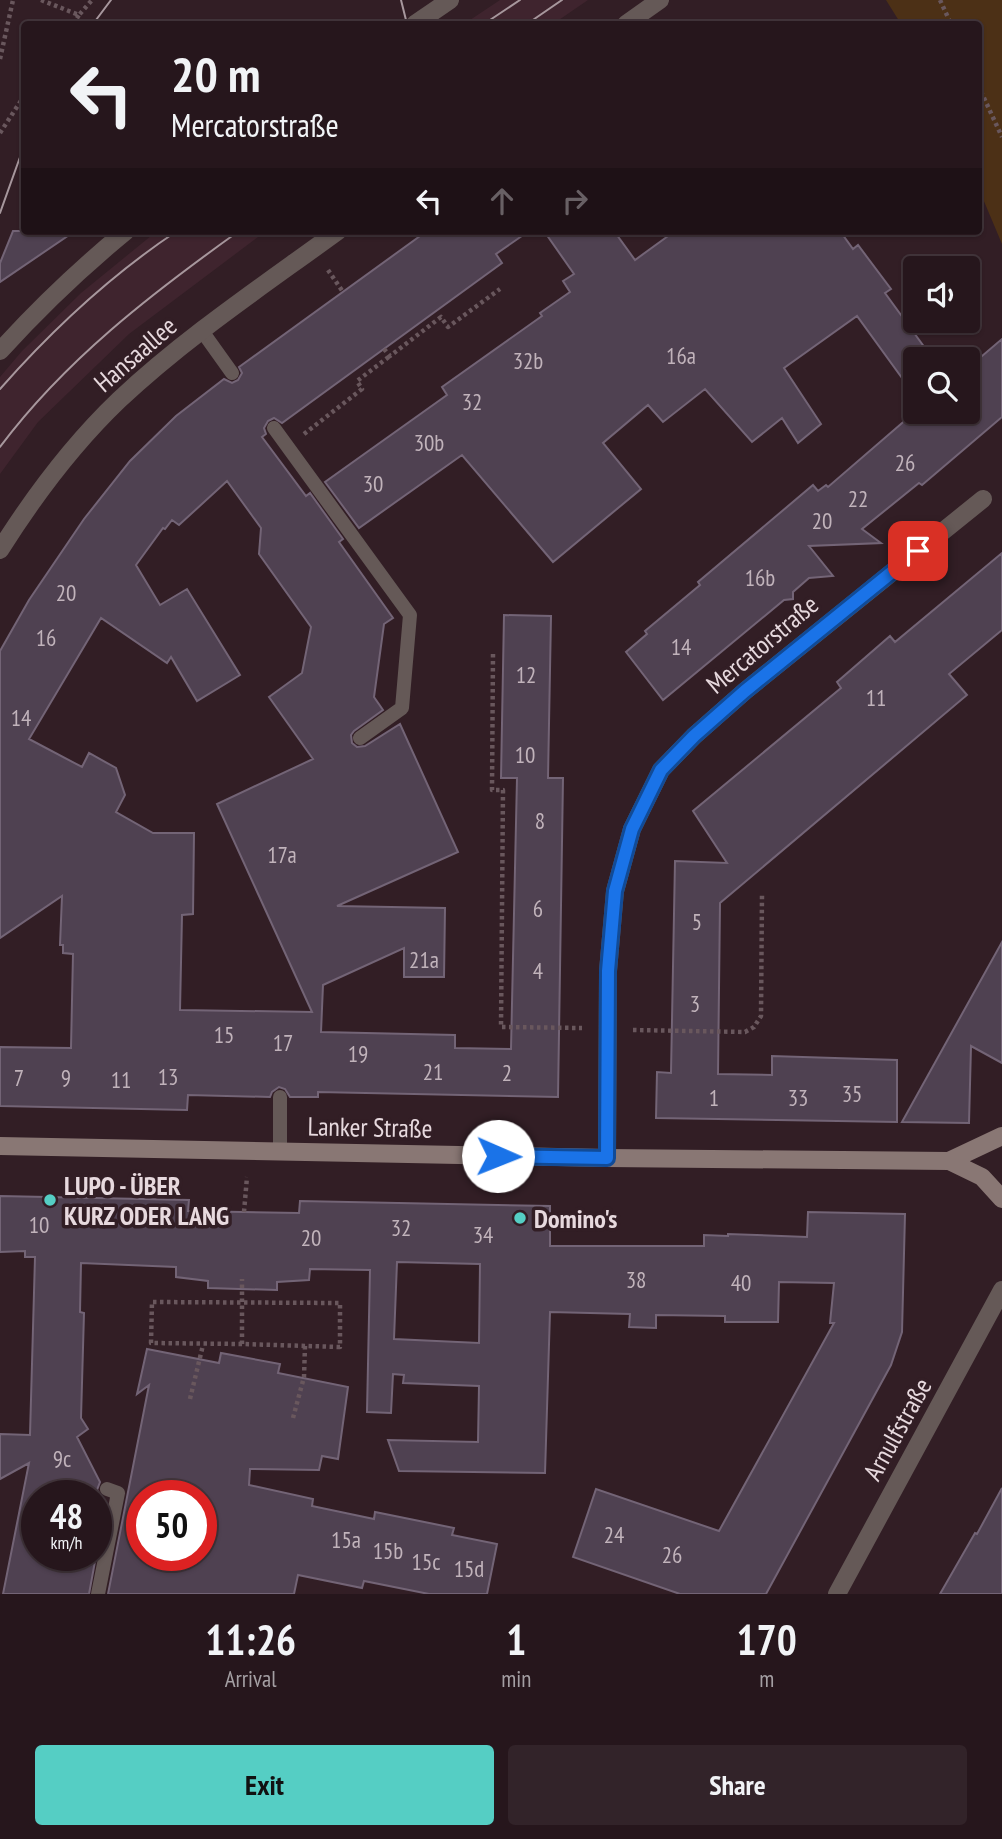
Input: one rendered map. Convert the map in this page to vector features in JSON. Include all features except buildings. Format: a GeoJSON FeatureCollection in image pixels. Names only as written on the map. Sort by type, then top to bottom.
{"type":"FeatureCollection","features":[{"type":"Feature","properties":{"kind":"main road","name":"Lanker Straße"},"geometry":{"type":"LineString","coordinates":[[949,1161],[1002,1136]]}},
{"type":"Feature","properties":{"kind":"main road","name":"Lanker Straße"},"geometry":{"type":"LineString","coordinates":[[0,1146],[607,1158],[949,1161],[982,1177],[1002,1199]]}},
{"type":"Feature","properties":{"kind":"street"},"geometry":{"type":"LineString","coordinates":[[419,21],[450,0]]}},
{"type":"Feature","properties":{"kind":"street"},"geometry":{"type":"LineString","coordinates":[[630,21],[655,2]]}},
{"type":"Feature","properties":{"kind":"street"},"geometry":{"type":"LineString","coordinates":[[0,351],[28,320],[121,235]]}},
{"type":"Feature","properties":{"kind":"street","name":"Hansaallee"},"geometry":{"type":"LineString","coordinates":[[0,550],[45,484],[119,400],[202,331],[333,235]]}},
{"type":"Feature","properties":{"kind":"street","name":"Mercatorstraße"},"geometry":{"type":"LineString","coordinates":[[607,1158],[608,971],[615,891],[632,829],[661,770],[694,736],[745,691],[983,499]]}},
{"type":"Feature","properties":{"kind":"street","name":"Arnulfstraße"},"geometry":{"type":"LineString","coordinates":[[837,1594],[1002,1290]]}},
{"type":"Feature","properties":{"kind":"lane"},"geometry":{"type":"LineString","coordinates":[[202,331],[232,373]]}},
{"type":"Feature","properties":{"kind":"lane"},"geometry":{"type":"LineString","coordinates":[[274,428],[410,615],[402,708],[360,738]]}},
{"type":"Feature","properties":{"kind":"lane"},"geometry":{"type":"LineString","coordinates":[[279,1152],[280,1097]]}},
{"type":"Feature","properties":{"kind":"lane"},"geometry":{"type":"LineString","coordinates":[[112,1491],[118,1493],[112,1523]]}},
{"type":"Feature","properties":{"kind":"lane"},"geometry":{"type":"LineString","coordinates":[[98,1594],[103,1571]]}},
{"type":"Feature","properties":{"kind":"path"},"geometry":{"type":"LineString","coordinates":[[0,59],[13,0]]}},
{"type":"Feature","properties":{"kind":"path"},"geometry":{"type":"LineString","coordinates":[[41,0],[79,15]]}},
{"type":"Feature","properties":{"kind":"path"},"geometry":{"type":"LineString","coordinates":[[75,21],[92,0]]}},
{"type":"Feature","properties":{"kind":"path"},"geometry":{"type":"LineString","coordinates":[[940,0],[950,21]]}},
{"type":"Feature","properties":{"kind":"path"},"geometry":{"type":"LineString","coordinates":[[982,94],[1002,137]]}},
{"type":"Feature","properties":{"kind":"path"},"geometry":{"type":"LineString","coordinates":[[0,133],[21,101]]}},
{"type":"Feature","properties":{"kind":"path"},"geometry":{"type":"LineString","coordinates":[[300,436],[362,389],[357,381],[441,317],[448,327],[500,289]]}},
{"type":"Feature","properties":{"kind":"path"},"geometry":{"type":"LineString","coordinates":[[384,349],[390,356]]}},
{"type":"Feature","properties":{"kind":"path"},"geometry":{"type":"LineString","coordinates":[[493,654],[492,789],[503,790],[501,1027],[745,1032],[754,1027],[761,1016],[762,894]]}},
{"type":"Feature","properties":{"kind":"path"},"geometry":{"type":"LineString","coordinates":[[244,1212],[250,1151]]}},
{"type":"Feature","properties":{"kind":"path"},"geometry":{"type":"LineString","coordinates":[[242,1279],[242,1344]]}},
{"type":"Feature","properties":{"kind":"path"},"geometry":{"type":"LineString","coordinates":[[152,1302],[242,1302],[340,1303],[340,1347],[151,1343],[152,1302]]}},
{"type":"Feature","properties":{"kind":"path"},"geometry":{"type":"LineString","coordinates":[[190,1399],[203,1345]]}},
{"type":"Feature","properties":{"kind":"path"},"geometry":{"type":"LineString","coordinates":[[293,1418],[304,1377],[305,1346]]}},
{"type":"Feature","properties":{"kind":"shaded area"},"geometry":{"type":"Polygon","coordinates":[[[500,0],[588,0],[557,21],[468,21],[500,0]]]}},
{"type":"Feature","properties":{"kind":"shaded area"},"geometry":{"type":"Polygon","coordinates":[[[886,0],[1002,0],[1002,244],[982,196],[982,21],[899,21],[886,0]]]}},
{"type":"Feature","properties":{"kind":"shaded area"},"geometry":{"type":"Polygon","coordinates":[[[152,235],[261,235],[129,334],[38,422],[0,474],[0,377],[22,351],[81,293],[152,235]]]}},
{"type":"Feature","properties":{"kind":"tram line"},"geometry":{"type":"LineString","coordinates":[[95,21],[111,0]]}},
{"type":"Feature","properties":{"kind":"tram line"},"geometry":{"type":"LineString","coordinates":[[401,0],[406,21]]}},
{"type":"Feature","properties":{"kind":"tram line"},"geometry":{"type":"LineString","coordinates":[[488,21],[520,0]]}},
{"type":"Feature","properties":{"kind":"tram line"},"geometry":{"type":"LineString","coordinates":[[531,21],[562,0]]}},
{"type":"Feature","properties":{"kind":"tram line"},"geometry":{"type":"LineString","coordinates":[[0,213],[21,154]]}},
{"type":"Feature","properties":{"kind":"tram line"},"geometry":{"type":"LineString","coordinates":[[0,389],[83,304],[171,235]]}},
{"type":"Feature","properties":{"kind":"tram line"},"geometry":{"type":"LineString","coordinates":[[0,447],[25,415],[81,357],[142,304],[234,235]]}},
{"type":"Feature","properties":{"kind":"place","name":"LUPO - ÜBER KURZ ODER LANG"},"geometry":{"type":"Point","coordinates":[50,1200]}},
{"type":"Feature","properties":{"kind":"place","name":"Domino's"},"geometry":{"type":"Point","coordinates":[520,1218]}},
{"type":"Feature","properties":{"kind":"route"},"geometry":{"type":"LineString","coordinates":[[498,1156],[607,1158],[608,971],[615,891],[632,829],[661,770],[694,736],[745,691],[918,551]]}}]}
